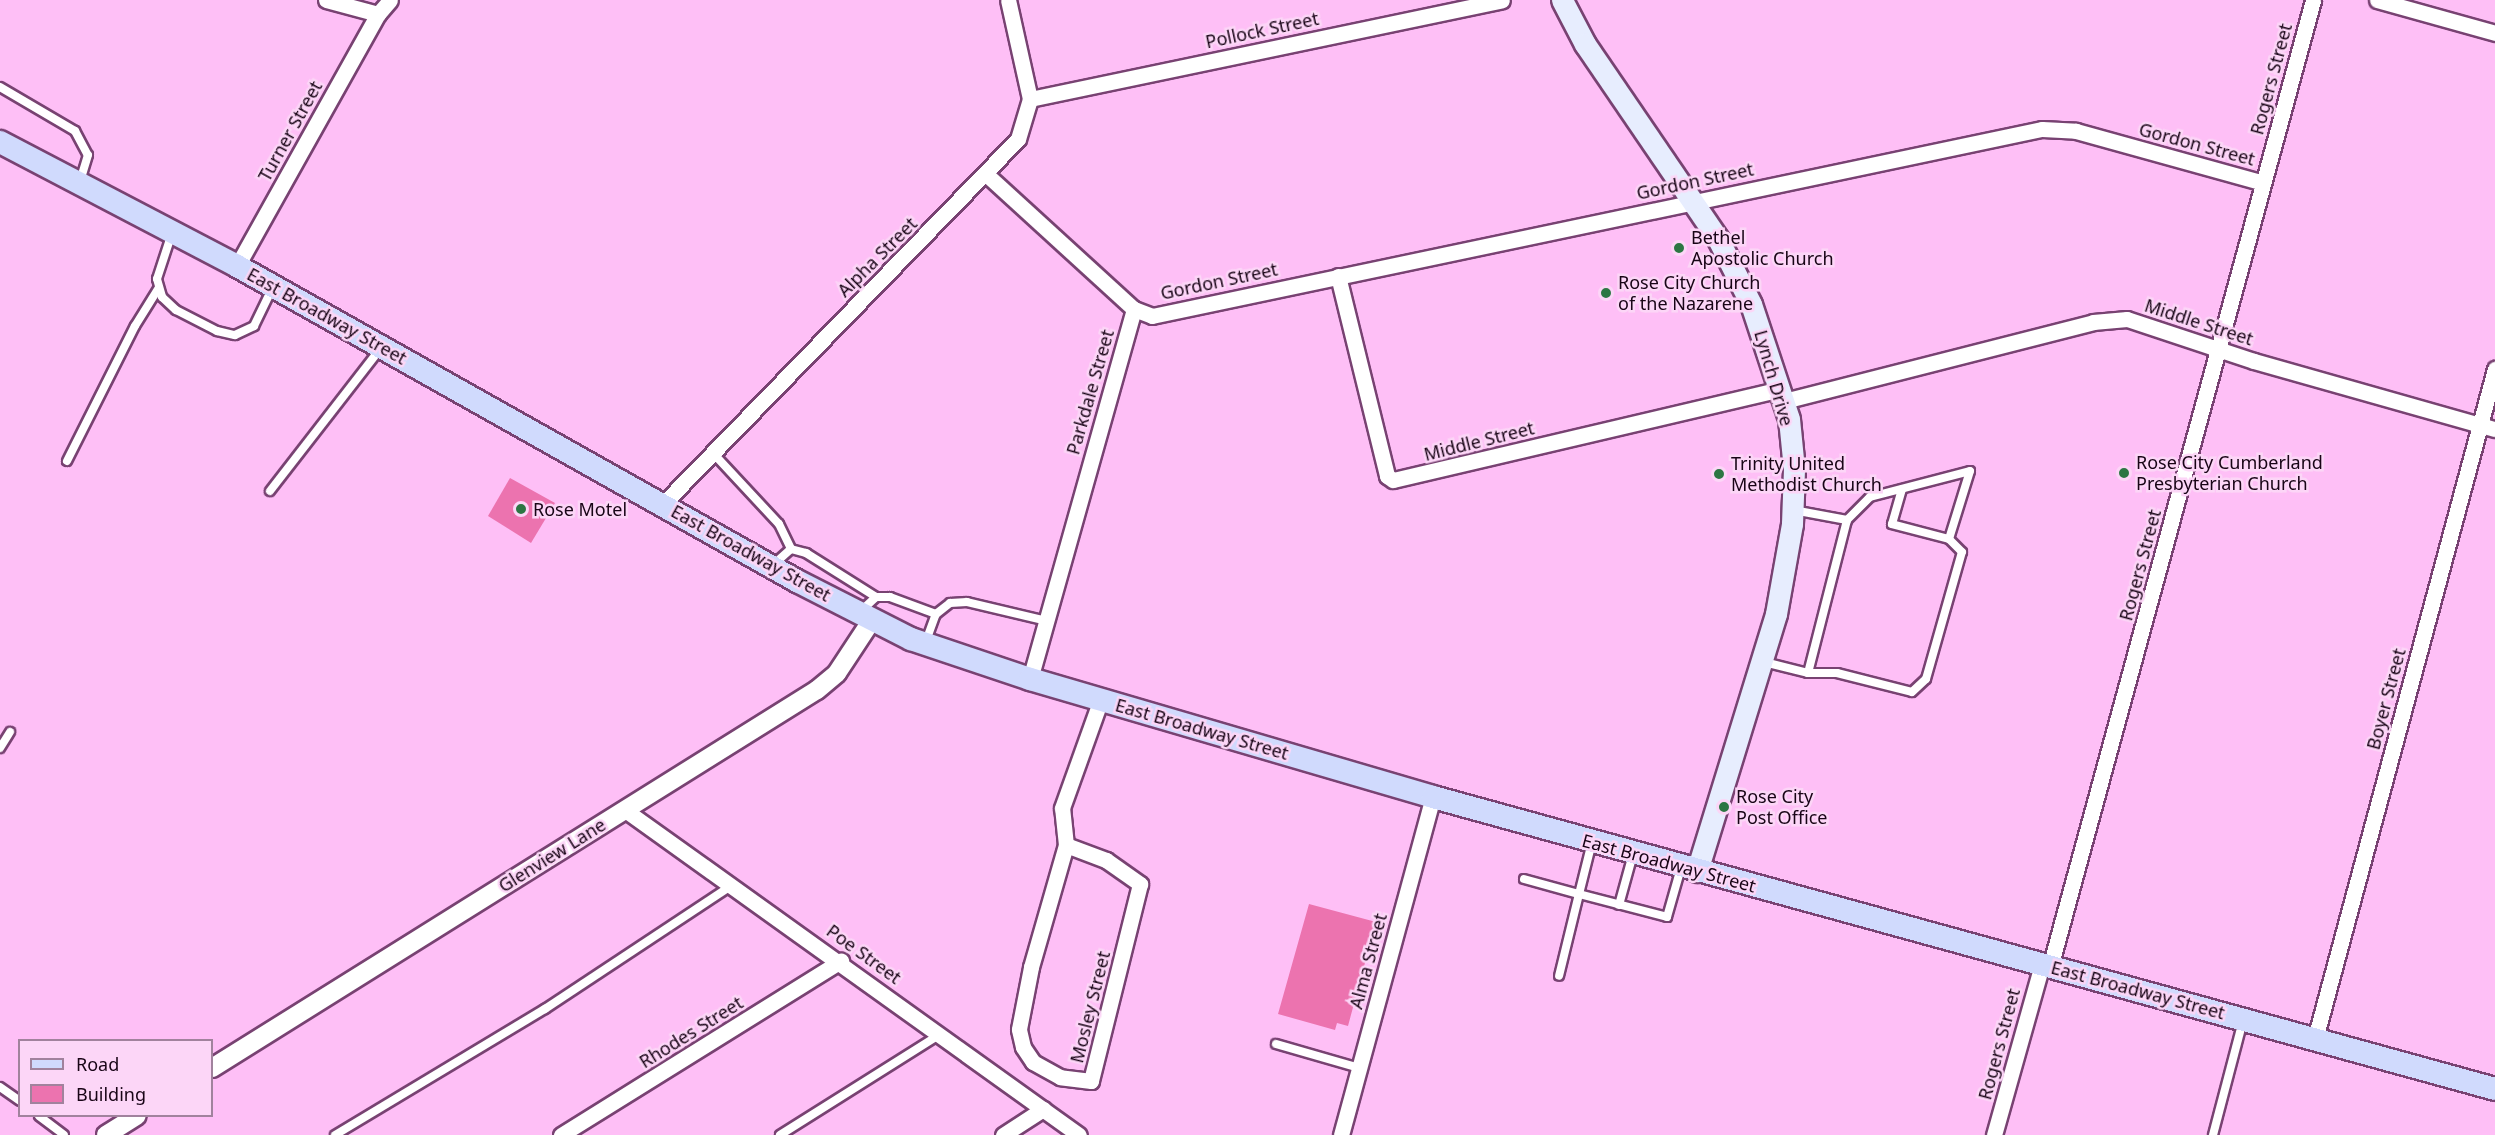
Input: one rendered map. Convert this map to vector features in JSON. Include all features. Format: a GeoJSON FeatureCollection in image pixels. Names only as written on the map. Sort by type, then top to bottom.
{"type":"FeatureCollection","features":[{"type":"Feature","properties":{"kind":"main road","name":"Lynch Drive"},"geometry":{"type":"LineString","coordinates":[[1562,0],[1586,45],[1694,201],[1751,304],[1782,395],[1794,469],[1793,510],[1776,614],[1763,661],[1689,869]]}},
{"type":"Feature","properties":{"kind":"main road","name":"East Broadway Street"},"geometry":{"type":"LineString","coordinates":[[0,142],[273,285],[772,566],[866,616],[925,644],[1030,678],[1433,797],[2495,1089]]}},
{"type":"Feature","properties":{"kind":"street"},"geometry":{"type":"LineString","coordinates":[[326,0],[384,5]]}},
{"type":"Feature","properties":{"kind":"street","name":"Alpha Street"},"geometry":{"type":"LineString","coordinates":[[663,504],[1018,139],[1030,99],[1008,0]]}},
{"type":"Feature","properties":{"kind":"street","name":"Pollock Street"},"geometry":{"type":"LineString","coordinates":[[1030,99],[1502,0]]}},
{"type":"Feature","properties":{"kind":"street","name":"Rogers Street"},"geometry":{"type":"LineString","coordinates":[[1994,1135],[2046,965],[2313,0]]}},
{"type":"Feature","properties":{"kind":"street"},"geometry":{"type":"LineString","coordinates":[[2377,0],[2495,33]]}},
{"type":"Feature","properties":{"kind":"street","name":"Turner Street"},"geometry":{"type":"LineString","coordinates":[[237,266],[384,5]]}},
{"type":"Feature","properties":{"kind":"street","name":"Gordon Street"},"geometry":{"type":"LineString","coordinates":[[1134,309],[1152,316],[2042,129],[2076,131],[2263,183]]}},
{"type":"Feature","properties":{"kind":"street"},"geometry":{"type":"LineString","coordinates":[[986,174],[1134,309]]}},
{"type":"Feature","properties":{"kind":"street","name":"Middle Street"},"geometry":{"type":"LineString","coordinates":[[1338,276],[1387,476],[1393,480],[1782,395],[2093,322],[2127,319],[2218,350],[2488,427]]}},
{"type":"Feature","properties":{"kind":"street","name":"Parkdale Street"},"geometry":{"type":"LineString","coordinates":[[1030,678],[1134,309]]}},
{"type":"Feature","properties":{"kind":"street","name":"Boyer Street"},"geometry":{"type":"LineString","coordinates":[[2314,1039],[2488,427],[2495,369]]}},
{"type":"Feature","properties":{"kind":"street","name":"Glenview Lane"},"geometry":{"type":"LineString","coordinates":[[213,1067],[817,690],[837,673],[866,616]]}},
{"type":"Feature","properties":{"kind":"street","name":"Mosley Street"},"geometry":{"type":"LineString","coordinates":[[1066,845],[1106,860],[1140,884],[1091,1081],[1060,1077],[1033,1062],[1023,1047],[1019,1029],[1031,967],[1066,845],[1062,808],[1101,699]]}},
{"type":"Feature","properties":{"kind":"street","name":"Alma Street"},"geometry":{"type":"LineString","coordinates":[[1341,1135],[1433,797]]}},
{"type":"Feature","properties":{"kind":"street","name":"Poe Street"},"geometry":{"type":"LineString","coordinates":[[624,810],[841,961],[1078,1135]]}},
{"type":"Feature","properties":{"kind":"street","name":"Rhodes Street"},"geometry":{"type":"LineString","coordinates":[[561,1135],[841,961]]}},
{"type":"Feature","properties":{"kind":"street"},"geometry":{"type":"LineString","coordinates":[[1003,1135],[1043,1109]]}},
{"type":"Feature","properties":{"kind":"street"},"geometry":{"type":"LineString","coordinates":[[106,1135],[134,1117]]}},
{"type":"Feature","properties":{"kind":"lane"},"geometry":{"type":"LineString","coordinates":[[0,87],[75,131],[88,156],[80,184]]}},
{"type":"Feature","properties":{"kind":"lane"},"geometry":{"type":"LineString","coordinates":[[172,232],[157,279],[158,290],[176,310],[217,331],[235,335],[254,326],[273,285]]}},
{"type":"Feature","properties":{"kind":"lane"},"geometry":{"type":"LineString","coordinates":[[67,460],[135,326],[158,290]]}},
{"type":"Feature","properties":{"kind":"lane"},"geometry":{"type":"LineString","coordinates":[[270,491],[382,346]]}},
{"type":"Feature","properties":{"kind":"lane"},"geometry":{"type":"LineString","coordinates":[[712,452],[779,524],[790,549]]}},
{"type":"Feature","properties":{"kind":"lane"},"geometry":{"type":"LineString","coordinates":[[1808,673],[1847,520],[1870,497],[1970,471],[1949,538]]}},
{"type":"Feature","properties":{"kind":"lane"},"geometry":{"type":"LineString","coordinates":[[1763,661],[1808,673],[1837,673],[1912,692],[1926,679],[1962,552],[1949,538],[1892,524],[1902,489]]}},
{"type":"Feature","properties":{"kind":"lane"},"geometry":{"type":"LineString","coordinates":[[1793,510],[1847,520]]}},
{"type":"Feature","properties":{"kind":"lane"},"geometry":{"type":"LineString","coordinates":[[772,566],[790,549]]}},
{"type":"Feature","properties":{"kind":"lane"},"geometry":{"type":"LineString","coordinates":[[790,549],[806,553],[876,597],[890,597],[936,614]]}},
{"type":"Feature","properties":{"kind":"lane"},"geometry":{"type":"LineString","coordinates":[[866,616],[876,597]]}},
{"type":"Feature","properties":{"kind":"lane"},"geometry":{"type":"LineString","coordinates":[[925,644],[936,614],[950,603],[967,602],[1047,621]]}},
{"type":"Feature","properties":{"kind":"lane"},"geometry":{"type":"LineString","coordinates":[[0,748],[10,732]]}},
{"type":"Feature","properties":{"kind":"lane"},"geometry":{"type":"LineString","coordinates":[[1559,976],[1592,842]]}},
{"type":"Feature","properties":{"kind":"lane"},"geometry":{"type":"LineString","coordinates":[[1619,905],[1634,853]]}},
{"type":"Feature","properties":{"kind":"lane"},"geometry":{"type":"LineString","coordinates":[[1524,879],[1667,917],[1689,869]]}},
{"type":"Feature","properties":{"kind":"lane"},"geometry":{"type":"LineString","coordinates":[[335,1135],[545,1009],[733,884]]}},
{"type":"Feature","properties":{"kind":"lane"},"geometry":{"type":"LineString","coordinates":[[2213,1135],[2243,1019]]}},
{"type":"Feature","properties":{"kind":"lane"},"geometry":{"type":"LineString","coordinates":[[780,1135],[940,1034]]}},
{"type":"Feature","properties":{"kind":"lane"},"geometry":{"type":"LineString","coordinates":[[1276,1044],[1359,1068]]}},
{"type":"Feature","properties":{"kind":"lane"},"geometry":{"type":"LineString","coordinates":[[0,1087],[18,1100]]}},
{"type":"Feature","properties":{"kind":"lane"},"geometry":{"type":"LineString","coordinates":[[40,1117],[64,1135]]}},
{"type":"Feature","properties":{"kind":"building","name":"Rose Motel"},"geometry":{"type":"Polygon","coordinates":[[[510,478],[555,503],[531,543],[488,516],[510,478]]]}},
{"type":"Feature","properties":{"kind":"building"},"geometry":{"type":"Polygon","coordinates":[[[1309,904],[1376,922],[1348,1026],[1337,1023],[1335,1030],[1278,1014],[1309,904]]]}},
{"type":"Feature","properties":{"kind":"place","name":"Bethel Apostolic Church"},"geometry":{"type":"Point","coordinates":[1679,248]}},
{"type":"Feature","properties":{"kind":"place","name":"Rose City Church of the Nazarene"},"geometry":{"type":"Point","coordinates":[1606,293]}},
{"type":"Feature","properties":{"kind":"place","name":"Rose City Cumberland Presbyterian Church"},"geometry":{"type":"Point","coordinates":[2124,473]}},
{"type":"Feature","properties":{"kind":"place","name":"Trinity United Methodist Church"},"geometry":{"type":"Point","coordinates":[1719,474]}},
{"type":"Feature","properties":{"kind":"place","name":"Rose Motel"},"geometry":{"type":"Point","coordinates":[521,509]}},
{"type":"Feature","properties":{"kind":"place","name":"Rose City Post Office"},"geometry":{"type":"Point","coordinates":[1724,807]}}]}
